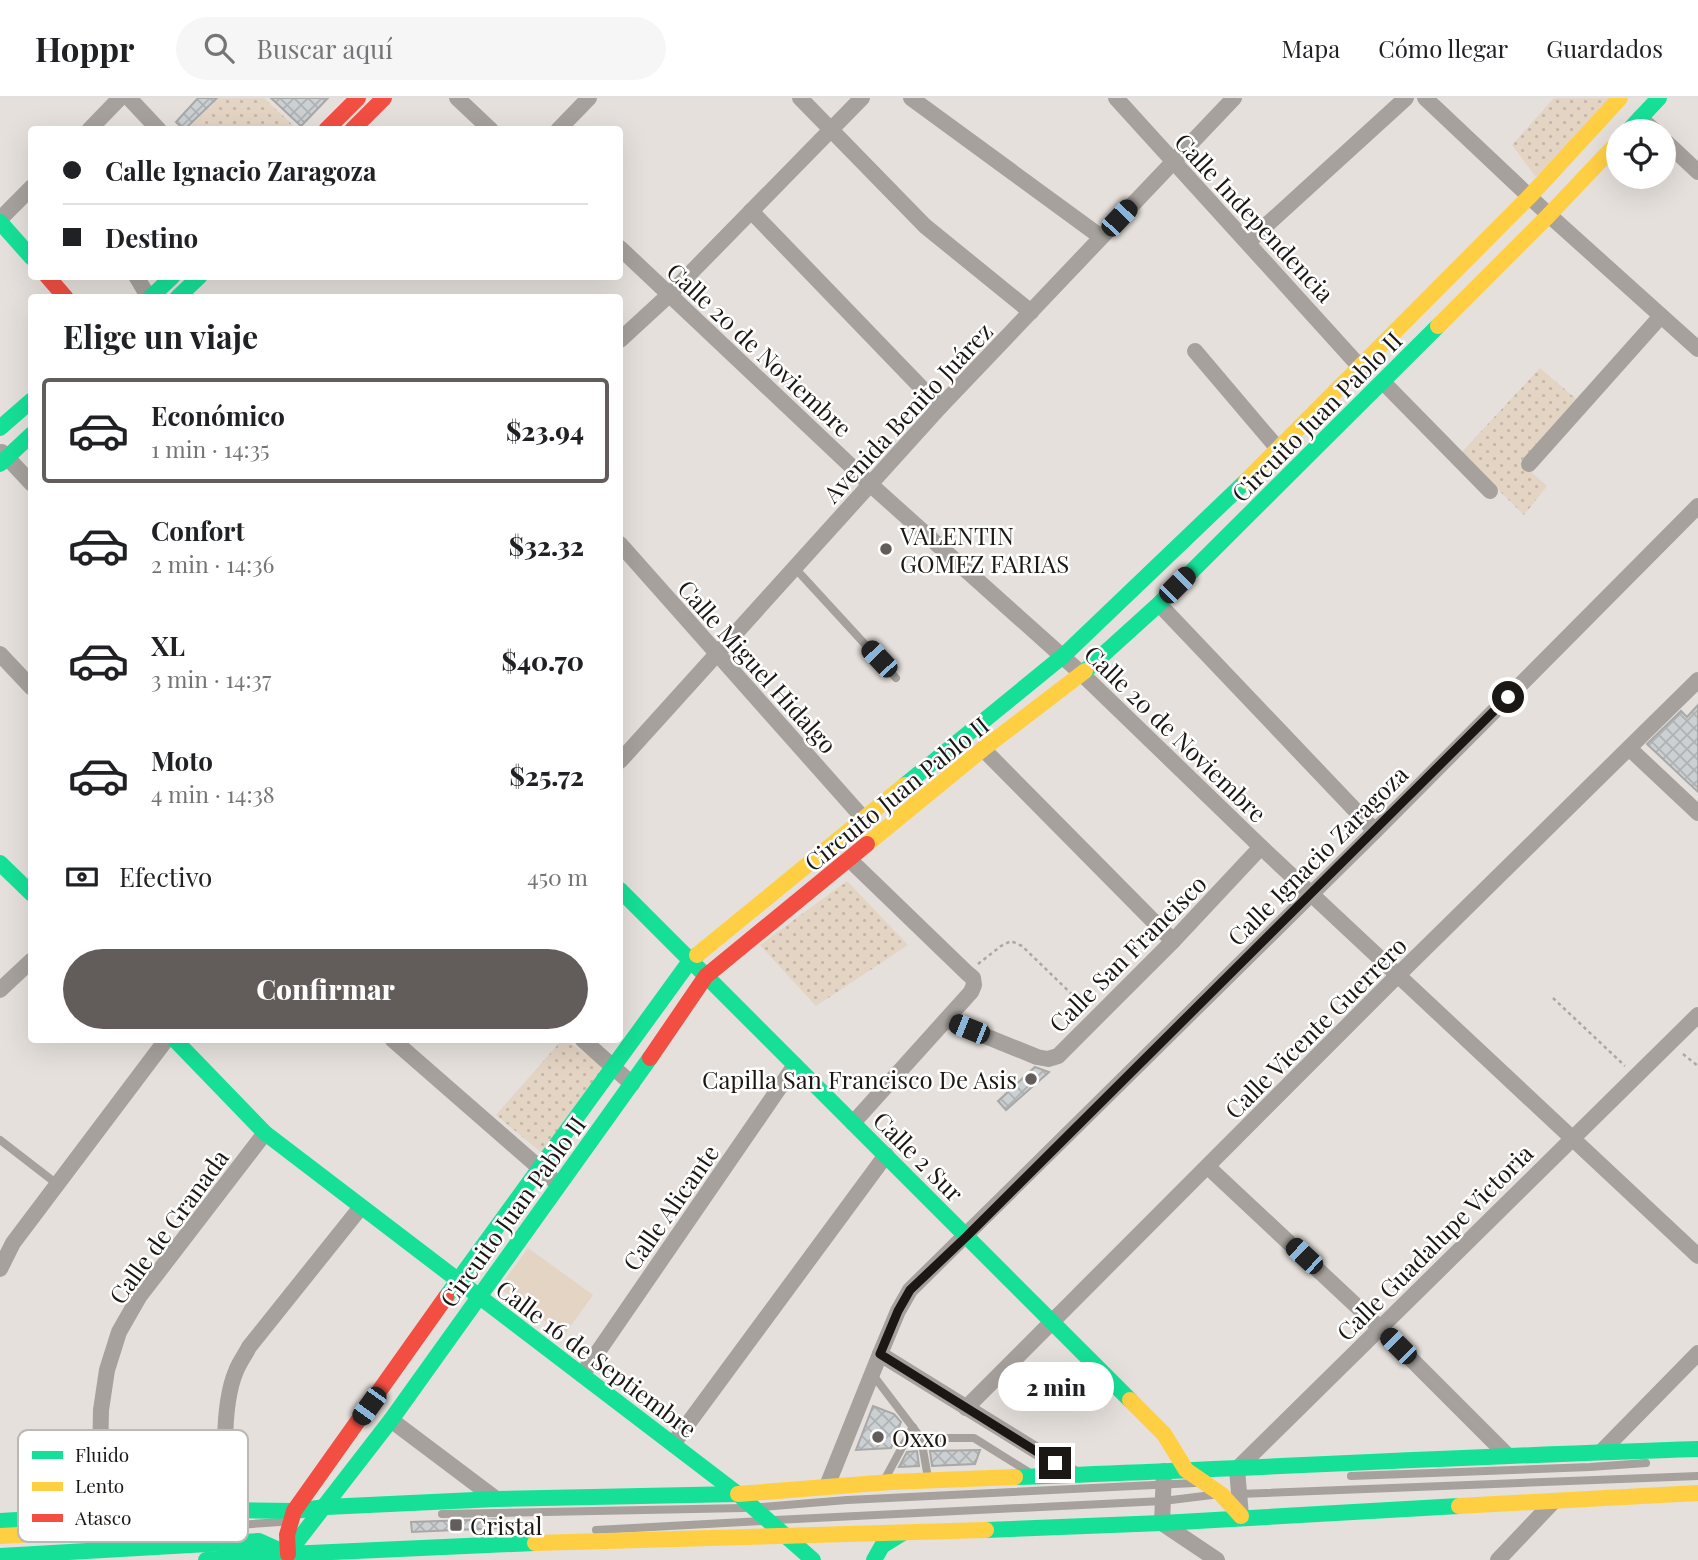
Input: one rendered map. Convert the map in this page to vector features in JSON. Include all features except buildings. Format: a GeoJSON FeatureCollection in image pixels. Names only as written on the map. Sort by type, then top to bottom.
{"type":"FeatureCollection","features":[{"type":"Feature","properties":{"kind":"main road"},"geometry":{"type":"LineString","coordinates":[[330,126],[358,98]]}},
{"type":"Feature","properties":{"kind":"main road"},"geometry":{"type":"LineString","coordinates":[[356,126],[384,98]]}},
{"type":"Feature","properties":{"kind":"main road","name":"Circuito Juan Pablo II"},"geometry":{"type":"LineString","coordinates":[[248,1537],[288,1518],[538,1168],[690,961],[1063,656],[1362,368],[1530,196],[1619,98]]}},
{"type":"Feature","properties":{"kind":"main road"},"geometry":{"type":"LineString","coordinates":[[1640,118],[1659,98]]}},
{"type":"Feature","properties":{"kind":"main road","name":"Circuito Juan Pablo II"},"geometry":{"type":"LineString","coordinates":[[293,1548],[321,1515],[480,1297],[706,976],[983,749],[1082,674],[1159,604],[1606,155]]}},
{"type":"Feature","properties":{"kind":"main road"},"geometry":{"type":"LineString","coordinates":[[0,220],[28,253]]}},
{"type":"Feature","properties":{"kind":"main road"},"geometry":{"type":"LineString","coordinates":[[50,280],[63,294]]}},
{"type":"Feature","properties":{"kind":"main road"},"geometry":{"type":"LineString","coordinates":[[154,294],[169,280]]}},
{"type":"Feature","properties":{"kind":"main road"},"geometry":{"type":"LineString","coordinates":[[181,294],[196,280]]}},
{"type":"Feature","properties":{"kind":"main road"},"geometry":{"type":"LineString","coordinates":[[0,428],[28,404]]}},
{"type":"Feature","properties":{"kind":"main road"},"geometry":{"type":"LineString","coordinates":[[2,457],[28,437]]}},
{"type":"Feature","properties":{"kind":"main road"},"geometry":{"type":"LineString","coordinates":[[0,863],[28,890]]}},
{"type":"Feature","properties":{"kind":"main road","name":"Calle 2 Sur"},"geometry":{"type":"LineString","coordinates":[[623,893],[1164,1434],[1186,1470],[1229,1483],[1241,1517]]}},
{"type":"Feature","properties":{"kind":"main road","name":"Calle 16 de Septiembre"},"geometry":{"type":"LineString","coordinates":[[178,1043],[265,1133],[738,1494],[813,1560]]}},
{"type":"Feature","properties":{"kind":"main road"},"geometry":{"type":"LineString","coordinates":[[248,1537],[288,1518],[496,1499],[738,1494],[827,1486],[1074,1475],[1164,1486],[1186,1470],[1229,1483],[1507,1455],[1698,1449]]}},
{"type":"Feature","properties":{"kind":"main road"},"geometry":{"type":"LineString","coordinates":[[248,1541],[293,1548],[386,1554],[438,1546],[789,1537],[1162,1522],[1698,1493]]}},
{"type":"Feature","properties":{"kind":"main road"},"geometry":{"type":"LineString","coordinates":[[288,1518],[293,1548]]}},
{"type":"Feature","properties":{"kind":"main road"},"geometry":{"type":"LineString","coordinates":[[0,1521],[18,1522]]}},
{"type":"Feature","properties":{"kind":"main road"},"geometry":{"type":"LineString","coordinates":[[874,1560],[882,1546],[904,1532]]}},
{"type":"Feature","properties":{"kind":"main road"},"geometry":{"type":"LineString","coordinates":[[0,1536],[18,1534]]}},
{"type":"Feature","properties":{"kind":"main road"},"geometry":{"type":"LineString","coordinates":[[248,1541],[293,1548]]}},
{"type":"Feature","properties":{"kind":"main road"},"geometry":{"type":"LineString","coordinates":[[0,1553],[205,1542]]}},
{"type":"Feature","properties":{"kind":"main road"},"geometry":{"type":"LineString","coordinates":[[206,1560],[238,1542]]}},
{"type":"Feature","properties":{"kind":"street"},"geometry":{"type":"LineString","coordinates":[[93,126],[120,98]]}},
{"type":"Feature","properties":{"kind":"street"},"geometry":{"type":"LineString","coordinates":[[129,98],[155,126]]}},
{"type":"Feature","properties":{"kind":"street"},"geometry":{"type":"LineString","coordinates":[[457,98],[487,126]]}},
{"type":"Feature","properties":{"kind":"street"},"geometry":{"type":"LineString","coordinates":[[562,126],[589,98]]}},
{"type":"Feature","properties":{"kind":"street"},"geometry":{"type":"LineString","coordinates":[[800,98],[925,226],[1031,312]]}},
{"type":"Feature","properties":{"kind":"street"},"geometry":{"type":"LineString","coordinates":[[623,337],[670,294],[862,98]]}},
{"type":"Feature","properties":{"kind":"street"},"geometry":{"type":"LineString","coordinates":[[911,98],[1101,237]]}},
{"type":"Feature","properties":{"kind":"street","name":"Calle Independencia"},"geometry":{"type":"LineString","coordinates":[[1116,98],[1362,368]]}},
{"type":"Feature","properties":{"kind":"street","name":"Avenida Benito Juárez"},"geometry":{"type":"LineString","coordinates":[[623,758],[940,407],[1234,98]]}},
{"type":"Feature","properties":{"kind":"street"},"geometry":{"type":"LineString","coordinates":[[1248,242],[1406,98]]}},
{"type":"Feature","properties":{"kind":"street"},"geometry":{"type":"LineString","coordinates":[[1425,98],[1549,215],[1698,349]]}},
{"type":"Feature","properties":{"kind":"street"},"geometry":{"type":"LineString","coordinates":[[1676,151],[1698,172]]}},
{"type":"Feature","properties":{"kind":"street"},"geometry":{"type":"LineString","coordinates":[[0,220],[28,191]]}},
{"type":"Feature","properties":{"kind":"street"},"geometry":{"type":"LineString","coordinates":[[751,211],[940,407]]}},
{"type":"Feature","properties":{"kind":"street","name":"Calle 20 de Noviembre"},"geometry":{"type":"LineString","coordinates":[[623,251],[871,485],[1063,656],[1261,847],[1698,1256]]}},
{"type":"Feature","properties":{"kind":"street"},"geometry":{"type":"LineString","coordinates":[[1529,464],[1661,316]]}},
{"type":"Feature","properties":{"kind":"street"},"geometry":{"type":"LineString","coordinates":[[1195,351],[1279,450]]}},
{"type":"Feature","properties":{"kind":"street"},"geometry":{"type":"LineString","coordinates":[[1382,382],[1490,491]]}},
{"type":"Feature","properties":{"kind":"street"},"geometry":{"type":"LineString","coordinates":[[2,457],[28,480]]}},
{"type":"Feature","properties":{"kind":"street","name":"Calle Ignacio Zaragoza"},"geometry":{"type":"LineString","coordinates":[[827,1486],[898,1311],[910,1290],[1375,831],[1698,506]]}},
{"type":"Feature","properties":{"kind":"street","name":"Calle Miguel Hidalgo"},"geometry":{"type":"LineString","coordinates":[[623,547],[863,818]]}},
{"type":"Feature","properties":{"kind":"street"},"geometry":{"type":"LineString","coordinates":[[1159,604],[1375,831]]}},
{"type":"Feature","properties":{"kind":"street"},"geometry":{"type":"LineString","coordinates":[[0,654],[28,684]]}},
{"type":"Feature","properties":{"kind":"street","name":"Calle Vicente Guerrero"},"geometry":{"type":"LineString","coordinates":[[966,1408],[1398,975],[1697,682]]}},
{"type":"Feature","properties":{"kind":"street"},"geometry":{"type":"LineString","coordinates":[[983,749],[1173,941]]}},
{"type":"Feature","properties":{"kind":"street"},"geometry":{"type":"LineString","coordinates":[[1630,749],[1698,813]]}},
{"type":"Feature","properties":{"kind":"street","name":"Calle San Francisco"},"geometry":{"type":"LineString","coordinates":[[946,1020],[1037,1057],[1048,1059],[1058,1056],[1173,941],[1261,847]]}},
{"type":"Feature","properties":{"kind":"street"},"geometry":{"type":"LineString","coordinates":[[850,860],[973,978],[974,985],[853,1124]]}},
{"type":"Feature","properties":{"kind":"street"},"geometry":{"type":"LineString","coordinates":[[0,990],[28,964]]}},
{"type":"Feature","properties":{"kind":"street","name":"Calle Guadalupe Victoria"},"geometry":{"type":"LineString","coordinates":[[1229,1483],[1380,1328],[1698,1015]]}},
{"type":"Feature","properties":{"kind":"street"},"geometry":{"type":"LineString","coordinates":[[0,1269],[13,1243],[164,1043]]}},
{"type":"Feature","properties":{"kind":"street"},"geometry":{"type":"LineString","coordinates":[[396,1043],[558,1184]]}},
{"type":"Feature","properties":{"kind":"street"},"geometry":{"type":"LineString","coordinates":[[586,1043],[632,1084]]}},
{"type":"Feature","properties":{"kind":"street","name":"Calle Alicante"},"geometry":{"type":"LineString","coordinates":[[582,1375],[795,1065]]}},
{"type":"Feature","properties":{"kind":"street","name":"Calle de Granada"},"geometry":{"type":"LineString","coordinates":[[98,1430],[107,1370],[119,1332],[139,1297],[265,1133]]}},
{"type":"Feature","properties":{"kind":"street"},"geometry":{"type":"LineString","coordinates":[[673,1444],[886,1155]]}},
{"type":"Feature","properties":{"kind":"street"},"geometry":{"type":"LineString","coordinates":[[1208,1167],[1380,1328],[1507,1455]]}},
{"type":"Feature","properties":{"kind":"street"},"geometry":{"type":"LineString","coordinates":[[226,1430],[225,1423],[236,1371],[249,1347],[361,1207]]}},
{"type":"Feature","properties":{"kind":"street"},"geometry":{"type":"LineString","coordinates":[[1601,1452],[1698,1353]]}},
{"type":"Feature","properties":{"kind":"street"},"geometry":{"type":"LineString","coordinates":[[880,1354],[1074,1475]]}},
{"type":"Feature","properties":{"kind":"street"},"geometry":{"type":"LineString","coordinates":[[391,1420],[496,1499]]}},
{"type":"Feature","properties":{"kind":"street"},"geometry":{"type":"LineString","coordinates":[[1164,1486],[1162,1522],[1217,1560]]}},
{"type":"Feature","properties":{"kind":"street"},"geometry":{"type":"LineString","coordinates":[[1498,1560],[1553,1502]]}},
{"type":"Feature","properties":{"kind":"lane"},"geometry":{"type":"LineString","coordinates":[[794,567],[896,678]]}},
{"type":"Feature","properties":{"kind":"lane"},"geometry":{"type":"LineString","coordinates":[[0,1140],[57,1185]]}},
{"type":"Feature","properties":{"kind":"lane"},"geometry":{"type":"LineString","coordinates":[[872,1374],[921,1438],[929,1481]]}},
{"type":"Feature","properties":{"kind":"lane"},"geometry":{"type":"LineString","coordinates":[[883,1483],[913,1427]]}},
{"type":"Feature","properties":{"kind":"lane"},"geometry":{"type":"LineString","coordinates":[[921,1438],[974,1438],[1035,1476]]}},
{"type":"Feature","properties":{"kind":"lane"},"geometry":{"type":"LineString","coordinates":[[1345,1476],[1590,1467],[1650,1462]]}},
{"type":"Feature","properties":{"kind":"lane"},"geometry":{"type":"LineString","coordinates":[[436,1514],[754,1508],[859,1500],[1229,1483],[1698,1476]]}},
{"type":"Feature","properties":{"kind":"lane"},"geometry":{"type":"LineString","coordinates":[[590,1530],[768,1521],[1164,1486],[1229,1483]]}},
{"type":"Feature","properties":{"kind":"lane"},"geometry":{"type":"LineString","coordinates":[[0,1527],[18,1526]]}},
{"type":"Feature","properties":{"kind":"lane"},"geometry":{"type":"LineString","coordinates":[[346,1541],[536,1533]]}},
{"type":"Feature","properties":{"kind":"lane"},"geometry":{"type":"LineString","coordinates":[[0,1541],[18,1541]]}},
{"type":"Feature","properties":{"kind":"lane"},"geometry":{"type":"LineString","coordinates":[[13,1560],[219,1542]]}},
{"type":"Feature","properties":{"kind":"lane"},"geometry":{"type":"LineString","coordinates":[[426,1560],[438,1546]]}},
{"type":"Feature","properties":{"kind":"path"},"geometry":{"type":"LineString","coordinates":[[967,973],[1011,941],[1022,946],[1096,1017]]}},
{"type":"Feature","properties":{"kind":"path"},"geometry":{"type":"LineString","coordinates":[[1553,998],[1636,1076]]}},
{"type":"Feature","properties":{"kind":"path"},"geometry":{"type":"LineString","coordinates":[[1670,1043],[1698,1066]]}},
{"type":"Feature","properties":{"kind":"shaded area"},"geometry":{"type":"Polygon","coordinates":[[[219,98],[264,98],[294,126],[191,126],[219,98]]]}},
{"type":"Feature","properties":{"kind":"shaded area"},"geometry":{"type":"Polygon","coordinates":[[[1554,98],[1612,98],[1536,177],[1512,145],[1554,98]]]}},
{"type":"Feature","properties":{"kind":"shaded area"},"geometry":{"type":"Polygon","coordinates":[[[1540,368],[1576,399],[1520,462],[1547,486],[1524,515],[1461,453],[1540,368]]]}},
{"type":"Feature","properties":{"kind":"shaded area"},"geometry":{"type":"Polygon","coordinates":[[[847,881],[908,945],[816,1006],[760,945],[847,881]]]}},
{"type":"Feature","properties":{"kind":"shaded area"},"geometry":{"type":"Polygon","coordinates":[[[559,1043],[570,1043],[605,1068],[543,1154],[496,1115],[559,1043]]]}},
{"type":"Feature","properties":{"kind":"shaded area"},"geometry":{"type":"Polygon","coordinates":[[[528,1248],[593,1295],[564,1335],[499,1288],[528,1248]]]}},
{"type":"Feature","properties":{"kind":"traffic: fast"},"geometry":{"type":"LineString","coordinates":[[1639,119],[1659,98]]}},
{"type":"Feature","properties":{"kind":"traffic: fast"},"geometry":{"type":"LineString","coordinates":[[0,222],[28,254]]}},
{"type":"Feature","properties":{"kind":"traffic: fast"},"geometry":{"type":"LineString","coordinates":[[154,294],[169,280]]}},
{"type":"Feature","properties":{"kind":"traffic: fast"},"geometry":{"type":"LineString","coordinates":[[181,294],[196,280]]}},
{"type":"Feature","properties":{"kind":"traffic: fast"},"geometry":{"type":"LineString","coordinates":[[1085,671],[1159,604],[1438,326]]}},
{"type":"Feature","properties":{"kind":"traffic: fast"},"geometry":{"type":"LineString","coordinates":[[0,428],[28,404]]}},
{"type":"Feature","properties":{"kind":"traffic: fast"},"geometry":{"type":"LineString","coordinates":[[0,464],[28,438]]}},
{"type":"Feature","properties":{"kind":"traffic: fast"},"geometry":{"type":"LineString","coordinates":[[905,785],[1063,656],[1246,481]]}},
{"type":"Feature","properties":{"kind":"traffic: fast"},"geometry":{"type":"LineString","coordinates":[[0,863],[28,890]]}},
{"type":"Feature","properties":{"kind":"traffic: fast"},"geometry":{"type":"LineString","coordinates":[[623,893],[1130,1400]]}},
{"type":"Feature","properties":{"kind":"traffic: fast"},"geometry":{"type":"LineString","coordinates":[[446,1297],[697,955]]}},
{"type":"Feature","properties":{"kind":"traffic: fast"},"geometry":{"type":"LineString","coordinates":[[178,1043],[265,1133],[738,1494],[813,1560]]}},
{"type":"Feature","properties":{"kind":"traffic: fast"},"geometry":{"type":"LineString","coordinates":[[285,1557],[391,1420],[650,1058]]}},
{"type":"Feature","properties":{"kind":"traffic: fast"},"geometry":{"type":"LineString","coordinates":[[1015,1477],[1698,1449]]}},
{"type":"Feature","properties":{"kind":"traffic: fast"},"geometry":{"type":"LineString","coordinates":[[248,1510],[294,1511],[496,1499],[738,1494]]}},
{"type":"Feature","properties":{"kind":"traffic: fast"},"geometry":{"type":"LineString","coordinates":[[986,1530],[1459,1506]]}},
{"type":"Feature","properties":{"kind":"traffic: fast"},"geometry":{"type":"LineString","coordinates":[[0,1521],[18,1520]]}},
{"type":"Feature","properties":{"kind":"traffic: fast"},"geometry":{"type":"LineString","coordinates":[[874,1560],[882,1546],[903,1533]]}},
{"type":"Feature","properties":{"kind":"traffic: fast"},"geometry":{"type":"LineString","coordinates":[[248,1542],[259,1541],[288,1554],[535,1543]]}},
{"type":"Feature","properties":{"kind":"traffic: fast"},"geometry":{"type":"LineString","coordinates":[[0,1556],[242,1542]]}},
{"type":"Feature","properties":{"kind":"traffic: fast"},"geometry":{"type":"LineString","coordinates":[[206,1560],[288,1554]]}},
{"type":"Feature","properties":{"kind":"traffic: slow"},"geometry":{"type":"LineString","coordinates":[[1246,481],[1530,196],[1620,98]]}},
{"type":"Feature","properties":{"kind":"traffic: slow"},"geometry":{"type":"LineString","coordinates":[[1438,326],[1606,155]]}},
{"type":"Feature","properties":{"kind":"traffic: slow"},"geometry":{"type":"LineString","coordinates":[[867,844],[983,749],[1085,671]]}},
{"type":"Feature","properties":{"kind":"traffic: slow"},"geometry":{"type":"LineString","coordinates":[[697,955],[905,785]]}},
{"type":"Feature","properties":{"kind":"traffic: slow"},"geometry":{"type":"LineString","coordinates":[[1130,1400],[1164,1434],[1186,1470],[1221,1494],[1241,1516]]}},
{"type":"Feature","properties":{"kind":"traffic: slow"},"geometry":{"type":"LineString","coordinates":[[738,1494],[891,1482],[1015,1477]]}},
{"type":"Feature","properties":{"kind":"traffic: slow"},"geometry":{"type":"LineString","coordinates":[[1459,1506],[1698,1493]]}},
{"type":"Feature","properties":{"kind":"traffic: slow"},"geometry":{"type":"LineString","coordinates":[[535,1543],[986,1530]]}},
{"type":"Feature","properties":{"kind":"traffic: slow"},"geometry":{"type":"LineString","coordinates":[[0,1536],[18,1535]]}},
{"type":"Feature","properties":{"kind":"traffic: jam"},"geometry":{"type":"LineString","coordinates":[[330,126],[358,98]]}},
{"type":"Feature","properties":{"kind":"traffic: jam"},"geometry":{"type":"LineString","coordinates":[[356,126],[384,98]]}},
{"type":"Feature","properties":{"kind":"traffic: jam"},"geometry":{"type":"LineString","coordinates":[[50,280],[63,294]]}},
{"type":"Feature","properties":{"kind":"traffic: jam"},"geometry":{"type":"LineString","coordinates":[[650,1058],[706,976],[867,844]]}},
{"type":"Feature","properties":{"kind":"traffic: jam"},"geometry":{"type":"LineString","coordinates":[[288,1554],[287,1535],[294,1511],[446,1297]]}},
{"type":"Feature","properties":{"kind":"place","name":"VALENTIN GOMEZ FARIAS"},"geometry":{"type":"Point","coordinates":[886,549]}},
{"type":"Feature","properties":{"kind":"place","name":"Capilla San Francisco De Asis"},"geometry":{"type":"Point","coordinates":[1031,1079]}},
{"type":"Feature","properties":{"kind":"place","name":"Oxxo"},"geometry":{"type":"Point","coordinates":[878,1437]}},
{"type":"Feature","properties":{"kind":"place","name":"Cristal"},"geometry":{"type":"Point","coordinates":[456,1525]}},
{"type":"Feature","properties":{"kind":"route"},"geometry":{"type":"LineString","coordinates":[[1055,1463],[880,1354],[903,1300],[918,1282],[1508,697]]}}]}
